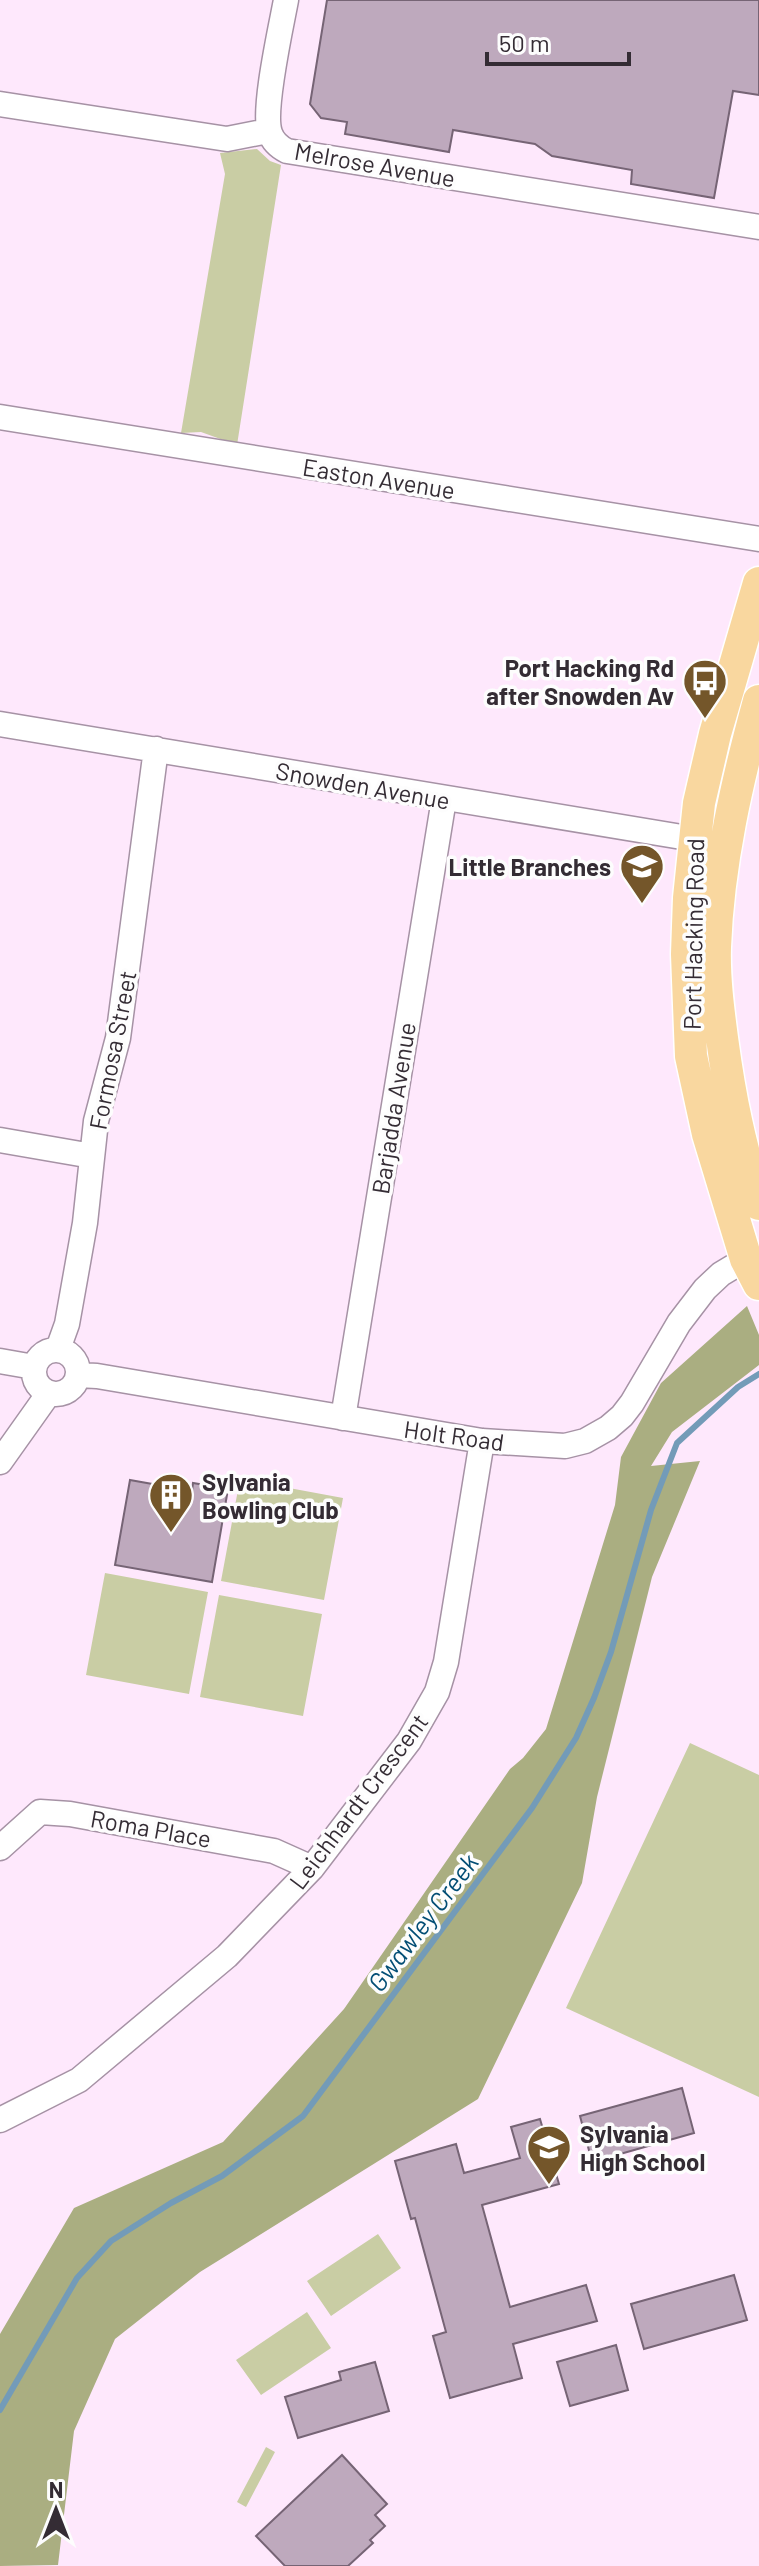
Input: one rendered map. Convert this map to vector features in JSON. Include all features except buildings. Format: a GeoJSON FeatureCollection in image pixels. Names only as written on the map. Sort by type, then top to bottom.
{"type":"FeatureCollection","features":[{"type":"Feature","properties":{"kind":"main road","name":"Port Hacking Road"},"geometry":{"type":"LineString","coordinates":[[759,583],[701,792],[689,898],[688,1004],[691,1056],[734,1129],[759,1204]]}},
{"type":"Feature","properties":{"kind":"main road","name":"Port Hacking Road"},"geometry":{"type":"LineString","coordinates":[[753,1271],[718,1007],[715,950],[718,897],[727,844],[759,701]]}},
{"type":"Feature","properties":{"kind":"street"},"geometry":{"type":"LineString","coordinates":[[268,131],[269,99],[286,0]]}},
{"type":"Feature","properties":{"kind":"street","name":"Melrose Avenue"},"geometry":{"type":"LineString","coordinates":[[0,104],[227,139],[268,131],[279,147],[287,151],[759,227]]}},
{"type":"Feature","properties":{"kind":"street","name":"Easton Avenue"},"geometry":{"type":"LineString","coordinates":[[0,417],[759,539]]}},
{"type":"Feature","properties":{"kind":"street","name":"Snowden Avenue"},"geometry":{"type":"LineString","coordinates":[[0,724],[727,844]]}},
{"type":"Feature","properties":{"kind":"street","name":"Formosa Street"},"geometry":{"type":"LineString","coordinates":[[58,1349],[67,1324],[85,1223],[96,1121],[118,1038],[156,749]]}},
{"type":"Feature","properties":{"kind":"street","name":"Barjadda Avenue"},"geometry":{"type":"LineString","coordinates":[[343,1418],[444,799]]}},
{"type":"Feature","properties":{"kind":"street"},"geometry":{"type":"LineString","coordinates":[[0,1140],[92,1156]]}},
{"type":"Feature","properties":{"kind":"street","name":"Holt Road"},"geometry":{"type":"LineString","coordinates":[[78,1375],[482,1441],[565,1446],[585,1441],[608,1428],[632,1403],[679,1323],[721,1274],[753,1271]]}},
{"type":"Feature","properties":{"kind":"street"},"geometry":{"type":"LineString","coordinates":[[58,1349],[74,1358],[78,1366],[77,1381],[68,1391],[49,1393],[35,1380],[34,1367],[40,1356],[58,1349]]}},
{"type":"Feature","properties":{"kind":"street"},"geometry":{"type":"LineString","coordinates":[[0,1361],[34,1367]]}},
{"type":"Feature","properties":{"kind":"street"},"geometry":{"type":"LineString","coordinates":[[0,1462],[49,1393]]}},
{"type":"Feature","properties":{"kind":"street","name":"Leichhardt Crescent"},"geometry":{"type":"LineString","coordinates":[[0,2120],[79,2080],[227,1956],[312,1868],[409,1741],[437,1692],[446,1662],[482,1441]]}},
{"type":"Feature","properties":{"kind":"street","name":"Roma Place"},"geometry":{"type":"LineString","coordinates":[[0,1848],[40,1812],[70,1814],[274,1851],[312,1868]]}},
{"type":"Feature","properties":{"kind":"green space"},"geometry":{"type":"Polygon","coordinates":[[[257,149],[270,161],[281,165],[237,445],[201,432],[181,433],[225,174],[220,153],[257,149]]]}},
{"type":"Feature","properties":{"kind":"green space"},"geometry":{"type":"Polygon","coordinates":[[[747,1306],[759,1335],[759,1365],[672,1432],[651,1466],[700,1461],[652,1577],[597,1797],[582,1883],[478,2099],[200,2272],[115,2339],[74,2431],[58,2565],[0,2566],[0,2334],[74,2208],[223,2142],[344,2009],[510,1769],[546,1729],[615,1505],[621,1457],[661,1383],[747,1306]]]}},
{"type":"Feature","properties":{"kind":"green space"},"geometry":{"type":"Polygon","coordinates":[[[240,1479],[343,1498],[324,1600],[221,1581],[240,1479]]]}},
{"type":"Feature","properties":{"kind":"green space"},"geometry":{"type":"Polygon","coordinates":[[[105,1573],[208,1592],[189,1694],[86,1675],[105,1573]]]}},
{"type":"Feature","properties":{"kind":"green space"},"geometry":{"type":"Polygon","coordinates":[[[219,1595],[322,1614],[303,1716],[200,1697],[219,1595]]]}},
{"type":"Feature","properties":{"kind":"green space"},"geometry":{"type":"Polygon","coordinates":[[[690,1743],[759,1775],[759,2097],[566,2008],[690,1743]]]}},
{"type":"Feature","properties":{"kind":"green space"},"geometry":{"type":"Polygon","coordinates":[[[378,2234],[401,2268],[331,2316],[307,2281],[378,2234]]]}},
{"type":"Feature","properties":{"kind":"green space"},"geometry":{"type":"Polygon","coordinates":[[[307,2312],[331,2348],[261,2395],[236,2360],[307,2312]]]}},
{"type":"Feature","properties":{"kind":"green space"},"geometry":{"type":"Polygon","coordinates":[[[266,2447],[275,2452],[246,2507],[237,2502],[266,2447]]]}},
{"type":"Feature","properties":{"kind":"waterway","name":"Gwawley Creek"},"geometry":{"type":"LineString","coordinates":[[0,2410],[77,2278],[111,2241],[171,2203],[222,2176],[303,2116],[532,1808],[576,1738],[594,1698],[611,1652],[651,1510],[677,1443],[738,1387],[759,1374]]}},
{"type":"Feature","properties":{"kind":"place","name":"Port Hacking Rd after Snowden Av"},"geometry":{"type":"Point","coordinates":[705,720]}},
{"type":"Feature","properties":{"kind":"place","name":"Little Branches"},"geometry":{"type":"Point","coordinates":[642,905]}},
{"type":"Feature","properties":{"kind":"place","name":"Sylvania Bowling Club"},"geometry":{"type":"Point","coordinates":[171,1534]}},
{"type":"Feature","properties":{"kind":"place","name":"Sylvania High School"},"geometry":{"type":"Point","coordinates":[549,2186]}}]}
